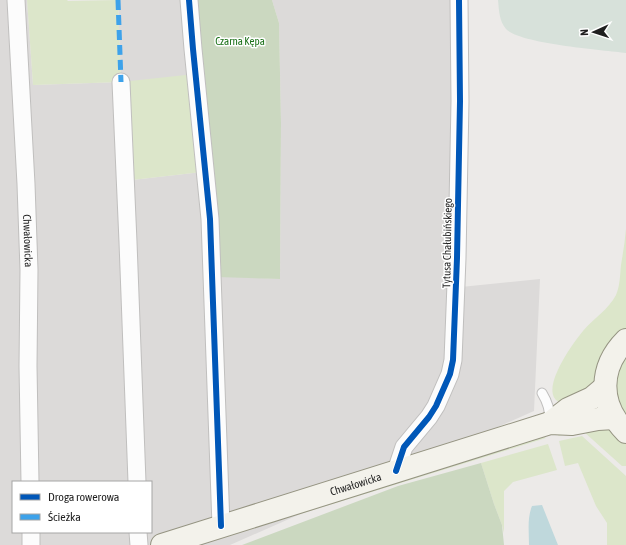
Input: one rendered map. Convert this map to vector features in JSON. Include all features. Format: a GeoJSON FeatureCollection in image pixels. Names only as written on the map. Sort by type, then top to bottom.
{"type":"FeatureCollection","features":[{"type":"Feature","properties":{"kind":"main road"},"geometry":{"type":"LineString","coordinates":[[620,425],[608,404],[606,387],[608,369],[611,360],[626,340]]}},
{"type":"Feature","properties":{"kind":"main road","name":"Chwałowicka"},"geometry":{"type":"LineString","coordinates":[[550,423],[568,409],[592,398],[606,387]]}},
{"type":"Feature","properties":{"kind":"main road","name":"Chwałowicka"},"geometry":{"type":"LineString","coordinates":[[162,545],[550,423],[572,424],[590,420],[620,425]]}},
{"type":"Feature","properties":{"kind":"street","name":"Chwałowicka"},"geometry":{"type":"LineString","coordinates":[[16,0],[27,199],[30,481]]}},
{"type":"Feature","properties":{"kind":"street"},"geometry":{"type":"LineString","coordinates":[[190,0],[193,49],[210,219],[221,526]]}},
{"type":"Feature","properties":{"kind":"street","name":"Tytusa Chałubińskiego"},"geometry":{"type":"LineString","coordinates":[[396,471],[404,447],[429,417],[436,406],[450,374],[453,360],[457,258],[460,101],[459,0]]}},
{"type":"Feature","properties":{"kind":"street"},"geometry":{"type":"LineString","coordinates":[[121,82],[136,481]]}},
{"type":"Feature","properties":{"kind":"street"},"geometry":{"type":"LineString","coordinates":[[31,533],[31,545]]}},
{"type":"Feature","properties":{"kind":"street"},"geometry":{"type":"LineString","coordinates":[[138,533],[139,545]]}},
{"type":"Feature","properties":{"kind":"lane"},"geometry":{"type":"LineString","coordinates":[[542,393],[550,410],[550,423]]}},
{"type":"Feature","properties":{"kind":"shaded area"},"geometry":{"type":"Polygon","coordinates":[[[0,0],[27,0],[33,85],[121,82],[118,0],[189,0],[195,74],[132,180],[202,172],[217,276],[280,279],[281,123],[279,23],[272,0],[458,0],[456,120],[450,120],[451,288],[540,279],[534,411],[230,545],[0,545],[0,0]]]}},
{"type":"Feature","properties":{"kind":"shaded area"},"geometry":{"type":"Polygon","coordinates":[[[498,0],[626,0],[626,53],[563,46],[527,39],[514,34],[506,29],[502,22],[498,0]]]}},
{"type":"Feature","properties":{"kind":"green space"},"geometry":{"type":"Polygon","coordinates":[[[27,0],[118,0],[121,82],[33,85],[27,0]]]}},
{"type":"Feature","properties":{"kind":"green space","name":"Czarna Kępa"},"geometry":{"type":"Polygon","coordinates":[[[198,0],[272,0],[279,23],[281,123],[280,279],[217,277],[198,0]]]}},
{"type":"Feature","properties":{"kind":"green space"},"geometry":{"type":"Polygon","coordinates":[[[195,74],[202,172],[132,180],[121,82],[195,74]]]}},
{"type":"Feature","properties":{"kind":"green space"},"geometry":{"type":"Polygon","coordinates":[[[626,229],[626,330],[589,391],[559,402],[554,396],[552,388],[559,367],[578,337],[609,305],[616,295],[619,284],[626,229]]]}},
{"type":"Feature","properties":{"kind":"green space"},"geometry":{"type":"Polygon","coordinates":[[[626,355],[626,416],[618,400],[616,386],[619,371],[626,355]]]}},
{"type":"Feature","properties":{"kind":"green space"},"geometry":{"type":"Polygon","coordinates":[[[608,427],[626,442],[626,466],[622,466],[583,431],[558,436],[561,431],[608,427]]]}},
{"type":"Feature","properties":{"kind":"green space"},"geometry":{"type":"Polygon","coordinates":[[[541,435],[546,438],[200,545],[187,545],[541,435]]]}},
{"type":"Feature","properties":{"kind":"green space"},"geometry":{"type":"Polygon","coordinates":[[[582,436],[626,476],[626,545],[607,545],[607,523],[596,506],[578,463],[565,466],[559,441],[582,436]]]}},
{"type":"Feature","properties":{"kind":"green space"},"geometry":{"type":"Polygon","coordinates":[[[548,444],[557,470],[513,482],[504,491],[504,533],[481,463],[548,444]]]}},
{"type":"Feature","properties":{"kind":"green space"},"geometry":{"type":"Polygon","coordinates":[[[481,463],[502,525],[504,545],[242,545],[398,486],[481,463]]]}},
{"type":"Feature","properties":{"kind":"water"},"geometry":{"type":"Polygon","coordinates":[[[542,505],[558,545],[529,545],[530,511],[532,506],[542,505]]]}},
{"type":"Feature","properties":{"kind":"marked path"},"geometry":{"type":"LineString","coordinates":[[118,0],[121,82]]}},
{"type":"Feature","properties":{"kind":"cycle path"},"geometry":{"type":"LineString","coordinates":[[189,0],[210,219],[221,526]]}},
{"type":"Feature","properties":{"kind":"cycle path"},"geometry":{"type":"LineString","coordinates":[[396,471],[404,447],[429,417],[436,406],[450,374],[453,360],[457,258],[460,101],[459,0]]}}]}
